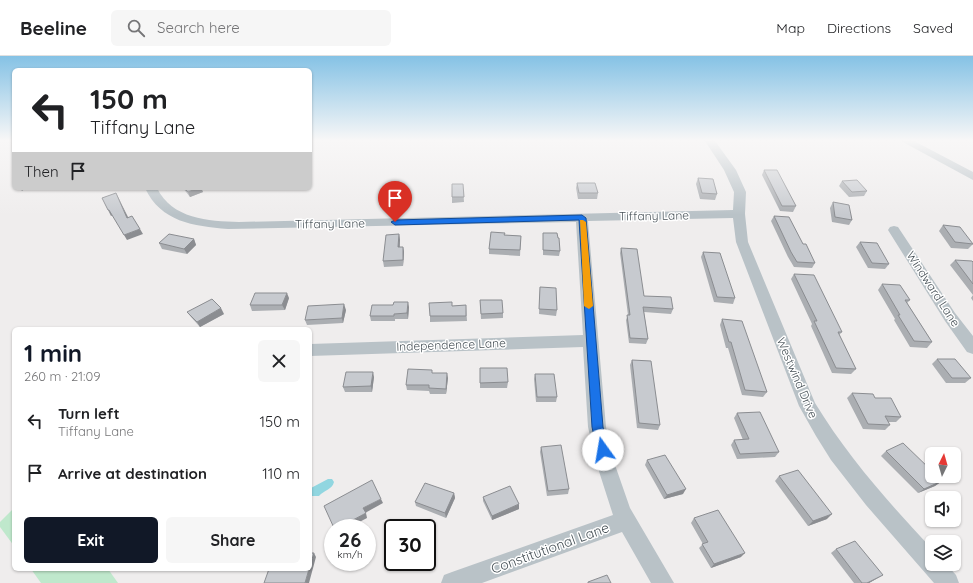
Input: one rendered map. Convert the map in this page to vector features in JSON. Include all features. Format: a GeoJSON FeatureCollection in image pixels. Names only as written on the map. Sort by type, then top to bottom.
{"type":"FeatureCollection","features":[{"type":"Feature","properties":{"kind":"street","name":"Westwind Drive"},"geometry":{"type":"LineString","coordinates":[[726,166],[736,180],[740,192],[739,214],[742,242],[748,260],[816,422],[839,456],[948,583]]}},
{"type":"Feature","properties":{"kind":"street"},"geometry":{"type":"LineString","coordinates":[[951,166],[973,178]]}},
{"type":"Feature","properties":{"kind":"street","name":"Tiffany Lane"},"geometry":{"type":"LineString","coordinates":[[152,190],[159,202],[172,212],[188,220],[211,225],[239,226],[739,214]]}},
{"type":"Feature","properties":{"kind":"street"},"geometry":{"type":"LineString","coordinates":[[582,218],[597,427],[605,462],[622,513],[663,583]]}},
{"type":"Feature","properties":{"kind":"street","name":"Windward Lane"},"geometry":{"type":"LineString","coordinates":[[894,230],[950,317],[973,348]]}},
{"type":"Feature","properties":{"kind":"street","name":"Independence Lane"},"geometry":{"type":"LineString","coordinates":[[312,350],[591,341]]}},
{"type":"Feature","properties":{"kind":"street","name":"Constitutional Lane"},"geometry":{"type":"LineString","coordinates":[[452,583],[626,520]]}},
{"type":"Feature","properties":{"kind":"green space"},"geometry":{"type":"Polygon","coordinates":[[[12,510],[12,543],[0,527],[0,522],[12,510]]]}},
{"type":"Feature","properties":{"kind":"green space"},"geometry":{"type":"Polygon","coordinates":[[[32,571],[109,571],[118,583],[41,583],[32,571]]]}},
{"type":"Feature","properties":{"kind":"water"},"geometry":{"type":"Polygon","coordinates":[[[328,479],[332,479],[334,482],[330,488],[319,496],[312,496],[312,487],[328,479]]]}},
{"type":"Feature","properties":{"kind":"building"},"geometry":{"type":"Polygon","coordinates":[[[764,170],[777,170],[796,206],[782,206],[764,170]]]}},
{"type":"Feature","properties":{"kind":"building"},"geometry":{"type":"Polygon","coordinates":[[[698,178],[713,179],[717,194],[702,193],[698,178]]]}},
{"type":"Feature","properties":{"kind":"building"},"geometry":{"type":"Polygon","coordinates":[[[857,180],[867,191],[852,192],[842,181],[857,180]]]}},
{"type":"Feature","properties":{"kind":"building"},"geometry":{"type":"Polygon","coordinates":[[[577,183],[595,183],[598,193],[579,193],[577,183]]]}},
{"type":"Feature","properties":{"kind":"building"},"geometry":{"type":"Polygon","coordinates":[[[452,184],[463,184],[464,197],[452,197],[452,184]]]}},
{"type":"Feature","properties":{"kind":"building"},"geometry":{"type":"Polygon","coordinates":[[[116,193],[127,218],[132,216],[140,229],[124,235],[102,198],[116,193]]]}},
{"type":"Feature","properties":{"kind":"building"},"geometry":{"type":"Polygon","coordinates":[[[833,202],[849,205],[852,220],[835,217],[833,202]]]}},
{"type":"Feature","properties":{"kind":"building"},"geometry":{"type":"Polygon","coordinates":[[[774,216],[789,217],[803,244],[806,244],[815,263],[797,262],[774,216]]]}},
{"type":"Feature","properties":{"kind":"building"},"geometry":{"type":"Polygon","coordinates":[[[943,225],[960,227],[973,244],[955,242],[943,225]]]}},
{"type":"Feature","properties":{"kind":"building"},"geometry":{"type":"Polygon","coordinates":[[[491,232],[505,233],[504,235],[521,236],[520,250],[489,249],[491,232]]]}},
{"type":"Feature","properties":{"kind":"building"},"geometry":{"type":"Polygon","coordinates":[[[543,233],[557,233],[560,251],[543,250],[543,233]]]}},
{"type":"Feature","properties":{"kind":"building"},"geometry":{"type":"Polygon","coordinates":[[[169,234],[194,239],[184,249],[159,243],[169,234]]]}},
{"type":"Feature","properties":{"kind":"building"},"geometry":{"type":"Polygon","coordinates":[[[399,234],[398,247],[403,247],[403,260],[383,261],[386,235],[399,234]]]}},
{"type":"Feature","properties":{"kind":"building"},"geometry":{"type":"Polygon","coordinates":[[[860,242],[877,243],[889,264],[872,263],[860,242]]]}},
{"type":"Feature","properties":{"kind":"building"},"geometry":{"type":"Polygon","coordinates":[[[621,248],[637,249],[644,296],[671,297],[673,309],[643,307],[648,339],[630,338],[627,315],[630,315],[621,248]]]}},
{"type":"Feature","properties":{"kind":"building"},"geometry":{"type":"Polygon","coordinates":[[[703,252],[720,253],[735,298],[717,297],[703,252]]]}},
{"type":"Feature","properties":{"kind":"building"},"geometry":{"type":"Polygon","coordinates":[[[955,260],[973,262],[973,284],[955,260]]]}},
{"type":"Feature","properties":{"kind":"building"},"geometry":{"type":"Polygon","coordinates":[[[794,274],[814,275],[842,332],[838,332],[856,369],[836,368],[814,321],[817,321],[794,274]]]}},
{"type":"Feature","properties":{"kind":"building"},"geometry":{"type":"Polygon","coordinates":[[[882,284],[900,285],[910,300],[905,300],[932,342],[914,341],[898,315],[900,315],[882,284]]]}},
{"type":"Feature","properties":{"kind":"building"},"geometry":{"type":"Polygon","coordinates":[[[540,287],[556,288],[557,310],[539,309],[540,287]]]}},
{"type":"Feature","properties":{"kind":"building"},"geometry":{"type":"Polygon","coordinates":[[[255,293],[287,293],[282,305],[250,305],[255,293]]]}},
{"type":"Feature","properties":{"kind":"building"},"geometry":{"type":"Polygon","coordinates":[[[212,299],[221,308],[197,322],[187,312],[212,299]]]}},
{"type":"Feature","properties":{"kind":"building"},"geometry":{"type":"Polygon","coordinates":[[[480,300],[502,300],[503,313],[481,314],[480,300]]]}},
{"type":"Feature","properties":{"kind":"building"},"geometry":{"type":"Polygon","coordinates":[[[394,302],[408,302],[407,313],[394,314],[394,316],[370,316],[372,305],[393,305],[394,302]]]}},
{"type":"Feature","properties":{"kind":"building"},"geometry":{"type":"Polygon","coordinates":[[[452,302],[452,306],[466,305],[466,316],[430,316],[429,303],[452,302]]]}},
{"type":"Feature","properties":{"kind":"building"},"geometry":{"type":"Polygon","coordinates":[[[344,304],[342,318],[305,320],[308,306],[344,304]]]}},
{"type":"Feature","properties":{"kind":"building"},"geometry":{"type":"Polygon","coordinates":[[[722,319],[742,321],[767,392],[745,390],[731,342],[729,342],[722,319]]]}},
{"type":"Feature","properties":{"kind":"building"},"geometry":{"type":"Polygon","coordinates":[[[937,359],[955,359],[971,378],[952,378],[937,359]]]}},
{"type":"Feature","properties":{"kind":"building"},"geometry":{"type":"Polygon","coordinates":[[[632,360],[651,361],[660,425],[639,423],[632,360]]]}},
{"type":"Feature","properties":{"kind":"building"},"geometry":{"type":"Polygon","coordinates":[[[480,368],[507,368],[508,382],[480,383],[480,368]]]}},
{"type":"Feature","properties":{"kind":"building"},"geometry":{"type":"Polygon","coordinates":[[[408,369],[432,370],[432,373],[447,373],[446,389],[429,388],[429,385],[406,385],[408,369]]]}},
{"type":"Feature","properties":{"kind":"building"},"geometry":{"type":"Polygon","coordinates":[[[346,372],[373,372],[371,386],[343,387],[346,372]]]}},
{"type":"Feature","properties":{"kind":"building"},"geometry":{"type":"Polygon","coordinates":[[[535,374],[554,374],[557,397],[537,397],[535,374]]]}},
{"type":"Feature","properties":{"kind":"building"},"geometry":{"type":"Polygon","coordinates":[[[852,393],[873,394],[875,398],[891,398],[901,417],[885,416],[890,425],[868,424],[852,393]]]}},
{"type":"Feature","properties":{"kind":"building"},"geometry":{"type":"Polygon","coordinates":[[[760,412],[779,452],[740,454],[734,440],[749,439],[737,413],[760,412]]]}},
{"type":"Feature","properties":{"kind":"building"},"geometry":{"type":"Polygon","coordinates":[[[903,443],[925,464],[925,483],[938,483],[924,489],[886,451],[903,443]]]}},
{"type":"Feature","properties":{"kind":"building"},"geometry":{"type":"Polygon","coordinates":[[[561,445],[569,489],[548,491],[541,447],[561,445]]]}},
{"type":"Feature","properties":{"kind":"building"},"geometry":{"type":"Polygon","coordinates":[[[665,455],[686,489],[667,495],[647,460],[665,455]]]}},
{"type":"Feature","properties":{"kind":"building"},"geometry":{"type":"Polygon","coordinates":[[[798,470],[832,514],[813,521],[779,476],[798,470]]]}},
{"type":"Feature","properties":{"kind":"building"},"geometry":{"type":"Polygon","coordinates":[[[372,480],[381,499],[363,508],[366,513],[355,519],[330,519],[324,506],[372,480]]]}},
{"type":"Feature","properties":{"kind":"building"},"geometry":{"type":"Polygon","coordinates":[[[425,483],[454,493],[445,513],[415,502],[425,483]]]}},
{"type":"Feature","properties":{"kind":"building"},"geometry":{"type":"Polygon","coordinates":[[[510,486],[519,504],[492,516],[483,497],[510,486]]]}},
{"type":"Feature","properties":{"kind":"building"},"geometry":{"type":"Polygon","coordinates":[[[718,510],[745,553],[714,564],[702,544],[708,542],[694,518],[718,510]]]}},
{"type":"Feature","properties":{"kind":"building"},"geometry":{"type":"Polygon","coordinates":[[[855,541],[883,575],[867,583],[862,583],[836,549],[855,541]]]}},
{"type":"Feature","properties":{"kind":"building"},"geometry":{"type":"Polygon","coordinates":[[[268,571],[308,571],[305,583],[264,583],[268,571]]]}},
{"type":"Feature","properties":{"kind":"building"},"geometry":{"type":"Polygon","coordinates":[[[607,575],[611,583],[588,583],[588,582],[607,575]]]}},
{"type":"Feature","properties":{"kind":"slow traffic"},"geometry":{"type":"LineString","coordinates":[[583,222],[589,306]]}},
{"type":"Feature","properties":{"kind":"route"},"geometry":{"type":"LineString","coordinates":[[395,222],[582,218],[597,427],[603,450]]}}]}
